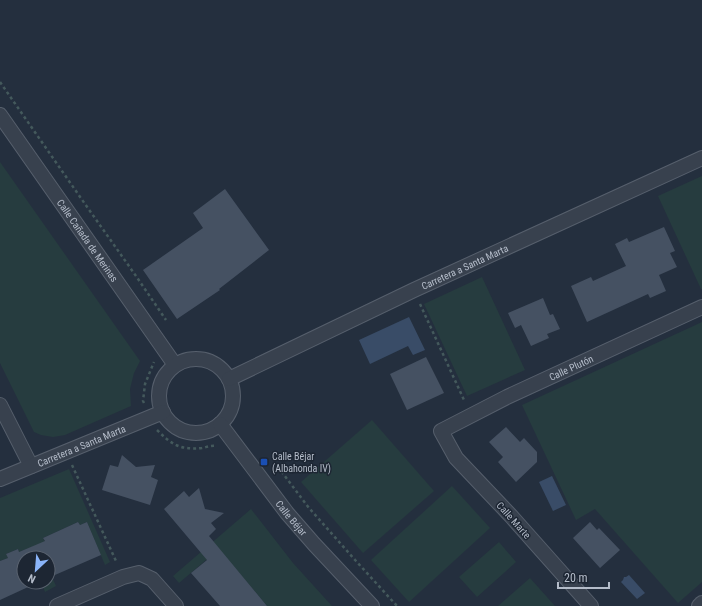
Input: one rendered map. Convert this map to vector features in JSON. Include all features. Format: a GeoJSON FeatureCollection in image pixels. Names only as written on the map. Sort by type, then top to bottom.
{"type":"FeatureCollection","features":[{"type":"Feature","properties":{"kind":"street","name":"Calle Cañada de Merinas"},"geometry":{"type":"LineString","coordinates":[[0,115],[175,365]]}},
{"type":"Feature","properties":{"kind":"street","name":"Carretera a Santa Marta"},"geometry":{"type":"LineString","coordinates":[[229,379],[414,290],[702,158]]}},
{"type":"Feature","properties":{"kind":"street","name":"Calle Plutón"},"geometry":{"type":"LineString","coordinates":[[441,431],[506,397],[702,307]]}},
{"type":"Feature","properties":{"kind":"street"},"geometry":{"type":"LineString","coordinates":[[195,359],[205,360],[215,364],[223,370],[229,379],[232,387],[232,405],[225,419],[210,430],[192,432],[179,428],[173,424],[163,412],[160,400],[161,384],[166,374],[175,365],[195,359]]}},
{"type":"Feature","properties":{"kind":"street"},"geometry":{"type":"LineString","coordinates":[[0,405],[31,466]]}},
{"type":"Feature","properties":{"kind":"street","name":"Carretera a Santa Marta"},"geometry":{"type":"LineString","coordinates":[[0,479],[163,412]]}},
{"type":"Feature","properties":{"kind":"street","name":"Calle Béjar"},"geometry":{"type":"LineString","coordinates":[[220,424],[287,513],[372,606]]}},
{"type":"Feature","properties":{"kind":"street","name":"Calle Marte"},"geometry":{"type":"LineString","coordinates":[[441,431],[456,458],[511,516],[591,606]]}},
{"type":"Feature","properties":{"kind":"street"},"geometry":{"type":"LineString","coordinates":[[57,606],[123,577],[139,573],[152,579],[176,606]]}},
{"type":"Feature","properties":{"kind":"street"},"geometry":{"type":"LineString","coordinates":[[699,606],[702,603]]}},
{"type":"Feature","properties":{"kind":"path"},"geometry":{"type":"LineString","coordinates":[[0,82],[166,320]]}},
{"type":"Feature","properties":{"kind":"path"},"geometry":{"type":"LineString","coordinates":[[414,290],[464,400]]}},
{"type":"Feature","properties":{"kind":"path"},"geometry":{"type":"LineString","coordinates":[[71,464],[116,561]]}},
{"type":"Feature","properties":{"kind":"path"},"geometry":{"type":"LineString","coordinates":[[268,470],[278,467],[309,508],[397,606]]}},
{"type":"Feature","properties":{"kind":"green space"},"geometry":{"type":"Polygon","coordinates":[[[0,162],[140,361],[134,373],[130,389],[131,406],[65,435],[53,437],[34,432],[0,363],[0,162]]]}},
{"type":"Feature","properties":{"kind":"green space"},"geometry":{"type":"Polygon","coordinates":[[[702,176],[702,289],[701,289],[658,196],[702,176]]]}},
{"type":"Feature","properties":{"kind":"green space"},"geometry":{"type":"Polygon","coordinates":[[[482,277],[525,370],[467,396],[424,304],[482,277]]]}},
{"type":"Feature","properties":{"kind":"green space"},"geometry":{"type":"Polygon","coordinates":[[[702,322],[702,582],[678,603],[595,509],[576,520],[522,405],[702,322]]]}},
{"type":"Feature","properties":{"kind":"green space"},"geometry":{"type":"Polygon","coordinates":[[[372,420],[434,491],[363,553],[301,482],[372,420]]]}},
{"type":"Feature","properties":{"kind":"green space"},"geometry":{"type":"Polygon","coordinates":[[[69,469],[110,562],[105,565],[87,522],[80,525],[78,522],[43,538],[45,542],[24,550],[18,549],[6,554],[8,558],[0,561],[0,498],[69,469]]]}},
{"type":"Feature","properties":{"kind":"green space"},"geometry":{"type":"Polygon","coordinates":[[[452,486],[490,528],[409,602],[371,560],[452,486]]]}},
{"type":"Feature","properties":{"kind":"green space"},"geometry":{"type":"Polygon","coordinates":[[[251,509],[293,563],[332,606],[267,606],[219,549],[179,583],[173,576],[251,509]]]}},
{"type":"Feature","properties":{"kind":"green space"},"geometry":{"type":"Polygon","coordinates":[[[499,542],[516,562],[477,597],[459,577],[499,542]]]}},
{"type":"Feature","properties":{"kind":"green space"},"geometry":{"type":"Polygon","coordinates":[[[530,578],[555,606],[498,606],[530,578]]]}},
{"type":"Feature","properties":{"kind":"water"},"geometry":{"type":"Polygon","coordinates":[[[409,317],[425,350],[413,355],[408,346],[370,364],[359,340],[409,317]]]}},
{"type":"Feature","properties":{"kind":"water"},"geometry":{"type":"Polygon","coordinates":[[[552,476],[566,505],[553,511],[539,482],[552,476]]]}},
{"type":"Feature","properties":{"kind":"water"},"geometry":{"type":"Polygon","coordinates":[[[629,575],[645,593],[637,599],[621,582],[624,577],[629,575]]]}},
{"type":"Feature","properties":{"kind":"building"},"geometry":{"type":"Polygon","coordinates":[[[225,189],[269,250],[219,289],[220,290],[177,319],[143,270],[203,228],[193,213],[225,189]]]}},
{"type":"Feature","properties":{"kind":"building"},"geometry":{"type":"Polygon","coordinates":[[[664,227],[675,251],[670,253],[677,267],[659,275],[666,291],[650,298],[648,294],[587,322],[571,286],[591,277],[593,281],[626,266],[615,244],[627,238],[629,242],[664,227]]]}},
{"type":"Feature","properties":{"kind":"building"},"geometry":{"type":"Polygon","coordinates":[[[543,298],[550,315],[553,314],[560,329],[547,334],[549,338],[531,346],[521,325],[515,328],[508,313],[543,298]]]}},
{"type":"Feature","properties":{"kind":"building"},"geometry":{"type":"Polygon","coordinates":[[[426,357],[444,393],[407,410],[390,374],[426,357]]]}},
{"type":"Feature","properties":{"kind":"building"},"geometry":{"type":"Polygon","coordinates":[[[506,427],[520,442],[524,438],[537,452],[537,462],[516,482],[498,462],[503,457],[489,442],[506,427]]]}},
{"type":"Feature","properties":{"kind":"building"},"geometry":{"type":"Polygon","coordinates":[[[122,455],[136,467],[155,465],[151,477],[158,480],[150,505],[102,490],[110,465],[118,467],[122,455]]]}},
{"type":"Feature","properties":{"kind":"building"},"geometry":{"type":"Polygon","coordinates":[[[199,488],[205,509],[224,513],[211,523],[216,529],[209,536],[267,606],[220,606],[191,573],[207,560],[164,509],[184,491],[189,497],[199,488]]]}},
{"type":"Feature","properties":{"kind":"building"},"geometry":{"type":"Polygon","coordinates":[[[78,522],[80,525],[87,522],[101,555],[56,575],[56,550],[24,550],[45,541],[43,538],[78,522]]]}},
{"type":"Feature","properties":{"kind":"building"},"geometry":{"type":"Polygon","coordinates":[[[590,522],[597,530],[599,528],[620,550],[600,568],[573,538],[590,522]]]}},
{"type":"Feature","properties":{"kind":"building"},"geometry":{"type":"Polygon","coordinates":[[[18,549],[16,550],[16,590],[22,590],[0,600],[0,561],[8,558],[6,554],[18,549]]]}},
{"type":"Feature","properties":{"kind":"place","name":"Calle Béjar (Albahonda IV)"},"geometry":{"type":"Point","coordinates":[264,462]}}]}
